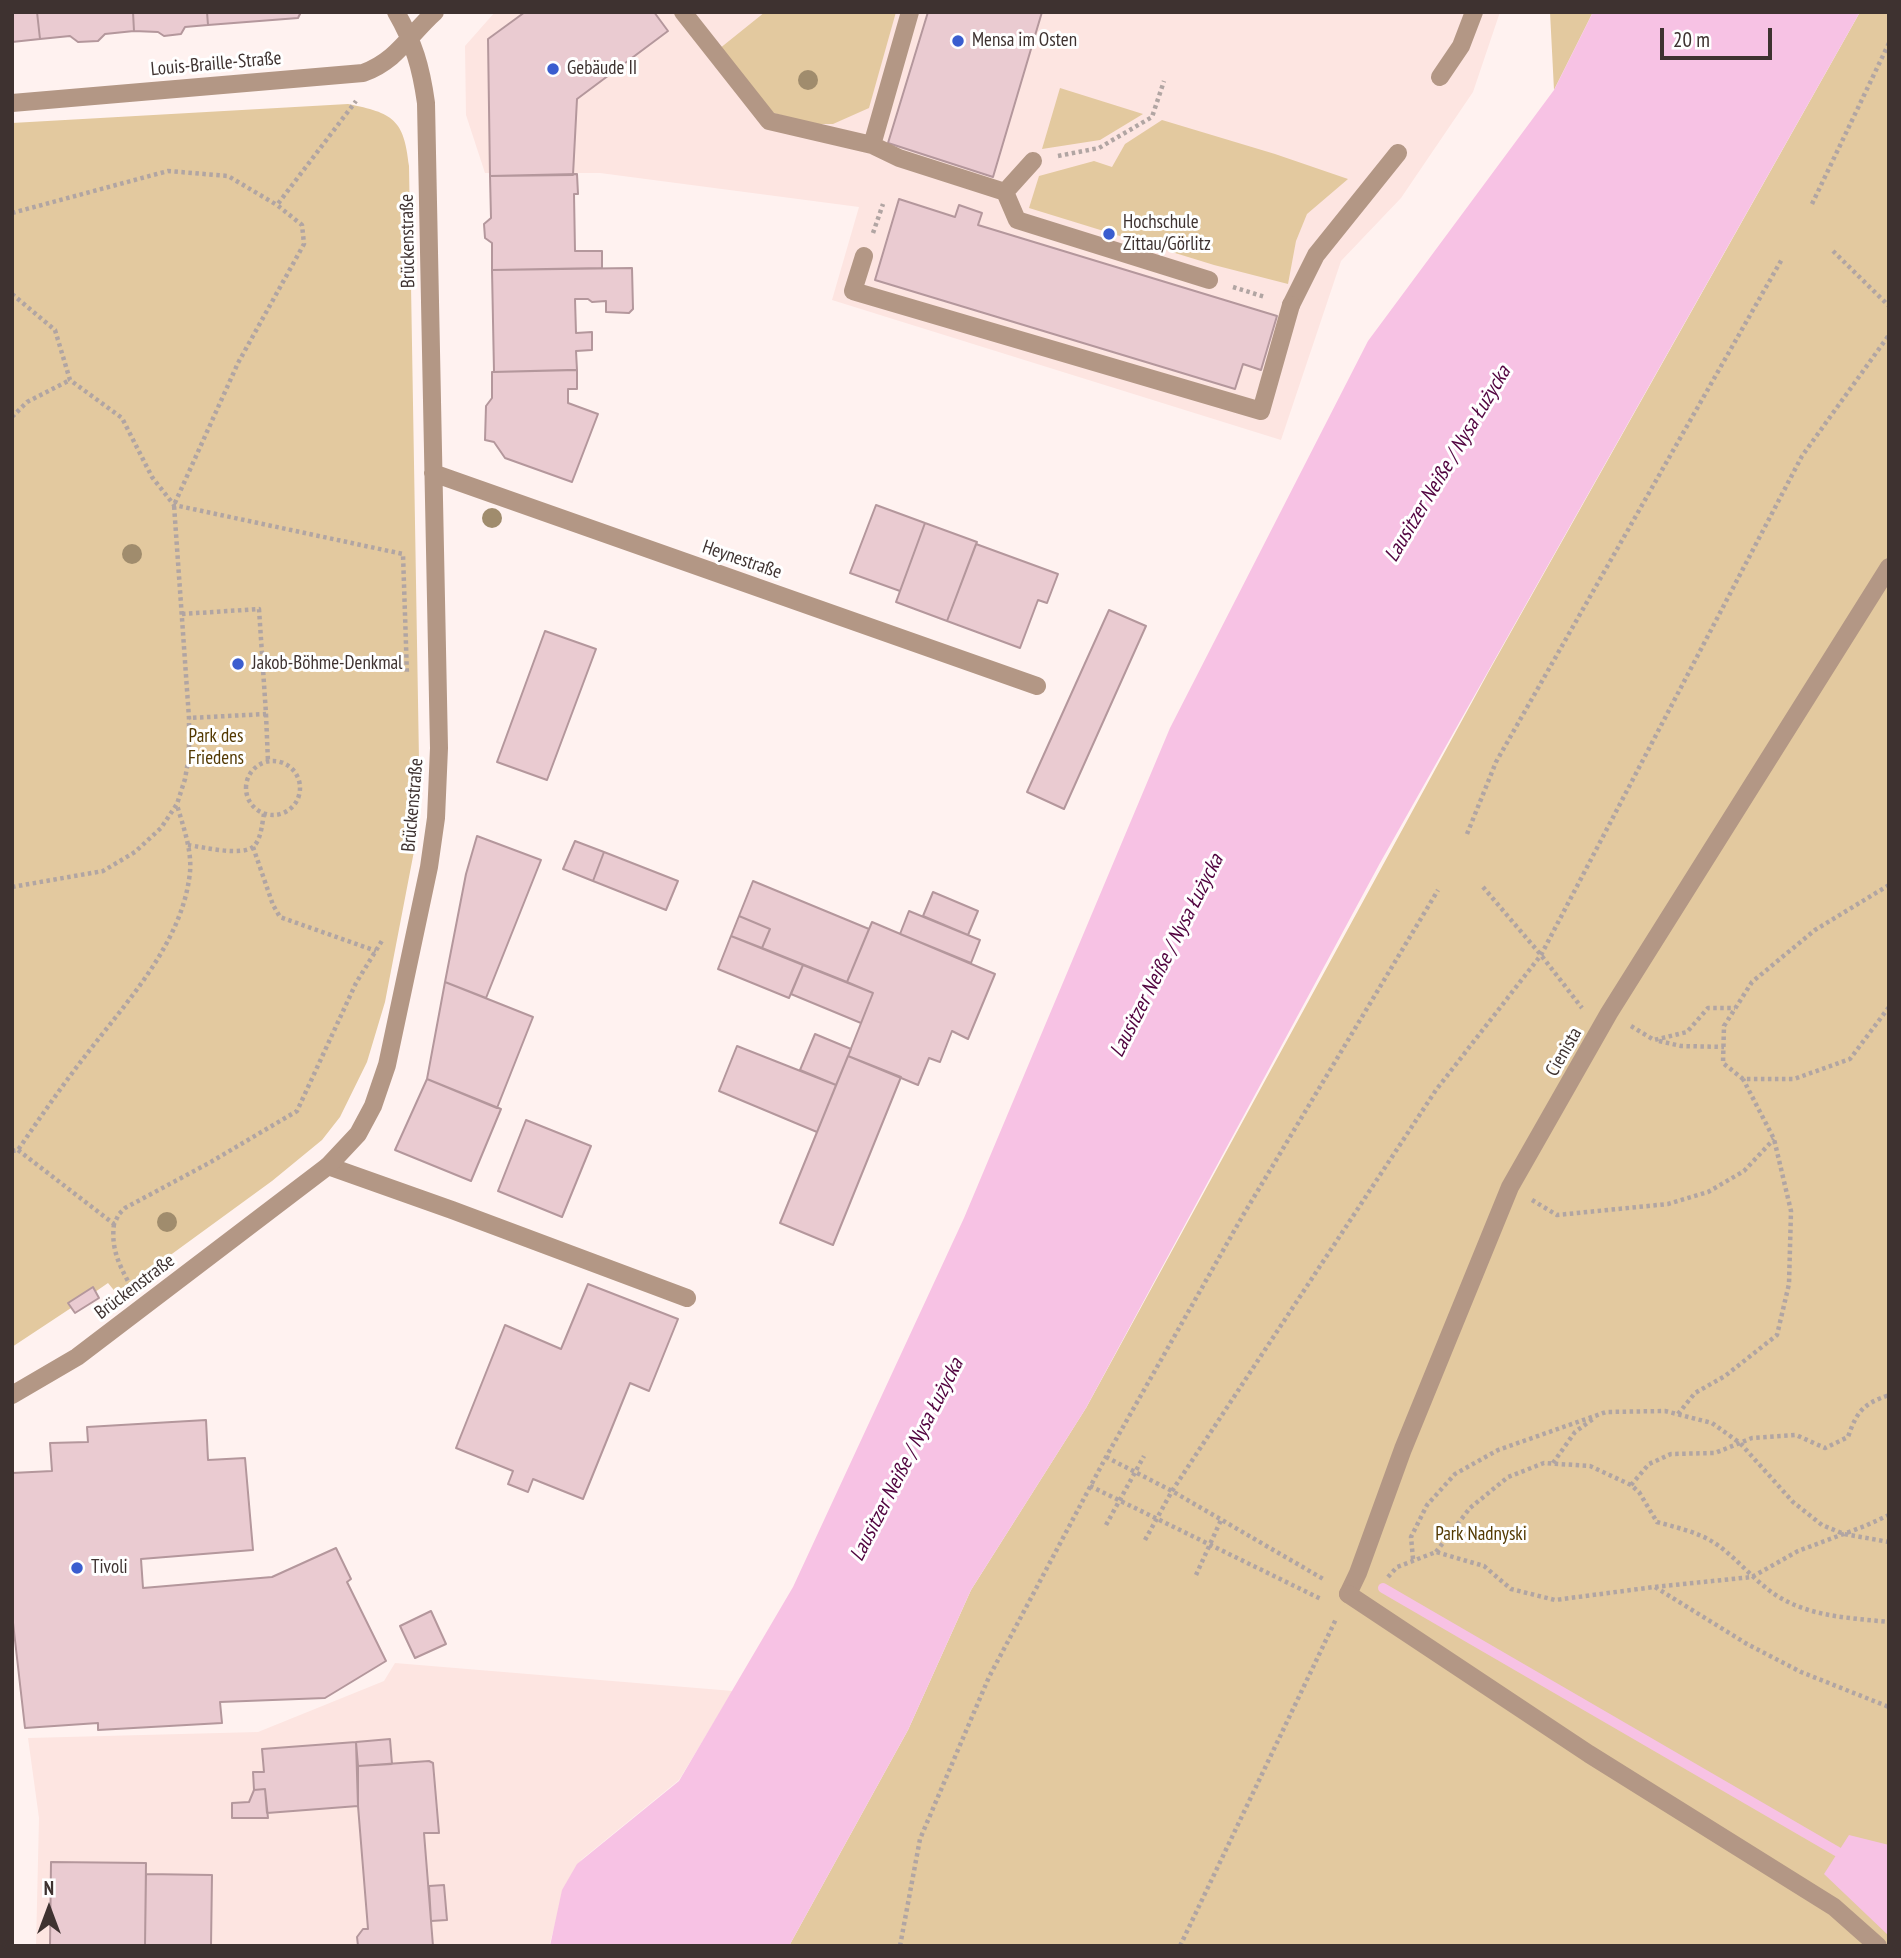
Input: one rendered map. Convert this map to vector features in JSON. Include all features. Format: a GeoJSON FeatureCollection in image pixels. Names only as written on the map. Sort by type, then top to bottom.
{"type":"FeatureCollection","features":[{"type":"Feature","properties":{"kind":"street","name":"Brückenstraße"},"geometry":{"type":"LineString","coordinates":[[12,1395],[77,1357],[328,1166],[358,1134],[373,1106],[387,1065],[420,915],[436,818],[439,748],[426,103],[421,70],[411,37],[396,12]]}},
{"type":"Feature","properties":{"kind":"street"},"geometry":{"type":"LineString","coordinates":[[382,67],[435,12]]}},
{"type":"Feature","properties":{"kind":"street"},"geometry":{"type":"LineString","coordinates":[[683,12],[769,121],[872,145],[899,158],[1005,192],[1017,220],[1209,280]]}},
{"type":"Feature","properties":{"kind":"street"},"geometry":{"type":"LineString","coordinates":[[872,145],[910,12]]}},
{"type":"Feature","properties":{"kind":"street"},"geometry":{"type":"LineString","coordinates":[[1440,77],[1461,46],[1474,12]]}},
{"type":"Feature","properties":{"kind":"street","name":"Louis-Braille-Straße"},"geometry":{"type":"LineString","coordinates":[[12,103],[363,73],[382,67]]}},
{"type":"Feature","properties":{"kind":"street"},"geometry":{"type":"LineString","coordinates":[[864,256],[853,291],[1261,411],[1291,305],[1316,255],[1398,153]]}},
{"type":"Feature","properties":{"kind":"street"},"geometry":{"type":"LineString","coordinates":[[1005,192],[1033,161]]}},
{"type":"Feature","properties":{"kind":"street","name":"Heynestraße"},"geometry":{"type":"LineString","coordinates":[[433,473],[1037,686]]}},
{"type":"Feature","properties":{"kind":"street","name":"Cienista"},"geometry":{"type":"LineString","coordinates":[[1344,1601],[1358,1573],[1403,1449],[1510,1187],[1609,1013],[1889,567]]}},
{"type":"Feature","properties":{"kind":"street"},"geometry":{"type":"LineString","coordinates":[[328,1166],[687,1298]]}},
{"type":"Feature","properties":{"kind":"street"},"geometry":{"type":"LineString","coordinates":[[1344,1601],[1365,1605],[1589,1754],[1834,1908],[1878,1946]]}},
{"type":"Feature","properties":{"kind":"path"},"geometry":{"type":"LineString","coordinates":[[1812,204],[1889,43]]}},
{"type":"Feature","properties":{"kind":"path"},"geometry":{"type":"LineString","coordinates":[[277,205],[382,67]]}},
{"type":"Feature","properties":{"kind":"path"},"geometry":{"type":"LineString","coordinates":[[1033,161],[1099,148],[1152,117],[1164,81]]}},
{"type":"Feature","properties":{"kind":"path"},"geometry":{"type":"LineString","coordinates":[[12,213],[168,171],[228,176],[277,205],[302,225],[304,244],[238,363],[174,505],[189,719],[185,779],[177,804],[161,828],[135,852],[103,871],[12,887]]}},
{"type":"Feature","properties":{"kind":"path"},"geometry":{"type":"LineString","coordinates":[[1833,251],[1889,306]]}},
{"type":"Feature","properties":{"kind":"path"},"geometry":{"type":"LineString","coordinates":[[1467,834],[1496,762],[1782,259]]}},
{"type":"Feature","properties":{"kind":"path"},"geometry":{"type":"LineString","coordinates":[[1209,280],[1291,305]]}},
{"type":"Feature","properties":{"kind":"path"},"geometry":{"type":"LineString","coordinates":[[12,294],[55,330],[70,380],[122,418],[152,477],[174,505],[403,554],[407,675]]}},
{"type":"Feature","properties":{"kind":"path"},"geometry":{"type":"LineString","coordinates":[[1145,1540],[1172,1491],[1436,1090],[1541,955],[1802,456],[1889,335]]}},
{"type":"Feature","properties":{"kind":"path"},"geometry":{"type":"LineString","coordinates":[[12,417],[27,402],[70,380]]}},
{"type":"Feature","properties":{"kind":"path"},"geometry":{"type":"LineString","coordinates":[[182,614],[259,609],[268,762]]}},
{"type":"Feature","properties":{"kind":"path"},"geometry":{"type":"LineString","coordinates":[[189,719],[266,713]]}},
{"type":"Feature","properties":{"kind":"path"},"geometry":{"type":"LineString","coordinates":[[277,761],[293,770],[298,777],[299,795],[290,810],[273,815],[264,814],[250,803],[246,786],[253,770],[268,762],[277,761]]}},
{"type":"Feature","properties":{"kind":"path"},"geometry":{"type":"LineString","coordinates":[[114,1224],[15,1151],[155,964],[172,930],[187,891],[190,870],[188,845],[177,804]]}},
{"type":"Feature","properties":{"kind":"path"},"geometry":{"type":"LineString","coordinates":[[188,845],[239,852],[253,847],[264,814]]}},
{"type":"Feature","properties":{"kind":"path"},"geometry":{"type":"LineString","coordinates":[[253,847],[273,905],[280,917],[376,951]]}},
{"type":"Feature","properties":{"kind":"path"},"geometry":{"type":"LineString","coordinates":[[1678,1414],[1695,1393],[1725,1376],[1777,1335],[1790,1284],[1791,1211],[1774,1139],[1743,1079],[1723,1063],[1724,1026],[1752,982],[1815,930],[1889,886]]}},
{"type":"Feature","properties":{"kind":"path"},"geometry":{"type":"LineString","coordinates":[[1483,887],[1541,955],[1600,1032]]}},
{"type":"Feature","properties":{"kind":"path"},"geometry":{"type":"LineString","coordinates":[[900,1946],[920,1839],[989,1677],[1090,1486],[1242,1217],[1438,890]]}},
{"type":"Feature","properties":{"kind":"path"},"geometry":{"type":"LineString","coordinates":[[143,1307],[119,1266],[113,1237],[114,1224],[119,1214],[125,1208],[297,1111],[356,983],[387,933]]}},
{"type":"Feature","properties":{"kind":"path"},"geometry":{"type":"LineString","coordinates":[[1743,1079],[1794,1079],[1850,1059],[1889,1007]]}},
{"type":"Feature","properties":{"kind":"path"},"geometry":{"type":"LineString","coordinates":[[1654,1040],[1687,1032],[1708,1008],[1735,1009]]}},
{"type":"Feature","properties":{"kind":"path"},"geometry":{"type":"LineString","coordinates":[[1609,1013],[1654,1040],[1681,1046],[1724,1048]]}},
{"type":"Feature","properties":{"kind":"path"},"geometry":{"type":"LineString","coordinates":[[1557,1215],[1668,1204],[1708,1192],[1744,1171],[1774,1139]]}},
{"type":"Feature","properties":{"kind":"path"},"geometry":{"type":"LineString","coordinates":[[1631,1485],[1649,1464],[1671,1454],[1715,1453],[1752,1438],[1796,1435],[1825,1448],[1848,1437],[1855,1417],[1869,1402],[1889,1395]]}},
{"type":"Feature","properties":{"kind":"path"},"geometry":{"type":"LineString","coordinates":[[1413,1559],[1411,1537],[1427,1505],[1455,1474],[1498,1450],[1606,1412],[1665,1410],[1712,1423],[1740,1443],[1793,1502],[1822,1525],[1844,1535],[1889,1542]]}},
{"type":"Feature","properties":{"kind":"path"},"geometry":{"type":"LineString","coordinates":[[1553,1463],[1575,1432],[1596,1416]]}},
{"type":"Feature","properties":{"kind":"path"},"geometry":{"type":"LineString","coordinates":[[1106,1525],[1144,1456]]}},
{"type":"Feature","properties":{"kind":"path"},"geometry":{"type":"LineString","coordinates":[[1106,1457],[1221,1520],[1344,1601],[1180,1946]]}},
{"type":"Feature","properties":{"kind":"path"},"geometry":{"type":"LineString","coordinates":[[1436,1552],[1469,1508],[1508,1478],[1544,1463],[1590,1466],[1631,1485],[1639,1492],[1657,1522],[1712,1541],[1780,1598],[1823,1615],[1889,1622]]}},
{"type":"Feature","properties":{"kind":"path"},"geometry":{"type":"LineString","coordinates":[[1090,1486],[1328,1603]]}},
{"type":"Feature","properties":{"kind":"path"},"geometry":{"type":"LineString","coordinates":[[1365,1605],[1397,1567],[1436,1552],[1484,1566],[1511,1589],[1555,1600],[1752,1577],[1798,1551],[1889,1515]]}},
{"type":"Feature","properties":{"kind":"path"},"geometry":{"type":"LineString","coordinates":[[1196,1575],[1221,1520]]}},
{"type":"Feature","properties":{"kind":"path"},"geometry":{"type":"LineString","coordinates":[[1654,1587],[1747,1644],[1801,1672],[1889,1707]]}},
{"type":"Feature","properties":{"kind":"shaded area","name":"Hochschule Zittau/Görlitz"},"geometry":{"type":"Polygon","coordinates":[[[495,12],[1500,12],[1473,92],[1401,198],[1341,261],[1281,440],[832,300],[859,207],[600,173],[485,173],[466,115],[465,46],[495,12]]]}},
{"type":"Feature","properties":{"kind":"shaded area"},"geometry":{"type":"Polygon","coordinates":[[[395,1663],[733,1691],[679,1780],[581,1860],[557,1918],[549,1946],[36,1946],[39,1818],[28,1738],[258,1732],[384,1681],[395,1663]]]}},
{"type":"Feature","properties":{"kind":"green space"},"geometry":{"type":"Polygon","coordinates":[[[765,12],[896,12],[869,108],[833,124],[814,124],[770,112],[719,49],[765,12]]]}},
{"type":"Feature","properties":{"kind":"green space"},"geometry":{"type":"Polygon","coordinates":[[[1550,12],[1593,12],[1554,90],[1550,12]]]}},
{"type":"Feature","properties":{"kind":"green space","name":"Park Nadnyski"},"geometry":{"type":"Polygon","coordinates":[[[1860,12],[1889,12],[1889,1946],[789,1946],[908,1730],[971,1590],[1086,1408],[1489,671],[1860,12]]]}},
{"type":"Feature","properties":{"kind":"green space"},"geometry":{"type":"Polygon","coordinates":[[[1060,88],[1143,114],[1100,140],[1042,149],[1060,88]]]}},
{"type":"Feature","properties":{"kind":"green space","name":"Park des Friedens"},"geometry":{"type":"Polygon","coordinates":[[[348,104],[376,111],[394,121],[404,138],[409,166],[420,820],[385,1002],[367,1062],[340,1117],[322,1140],[272,1181],[117,1294],[108,1283],[95,1292],[92,1288],[68,1303],[71,1308],[12,1347],[12,123],[348,104]]]}},
{"type":"Feature","properties":{"kind":"green space"},"geometry":{"type":"Polygon","coordinates":[[[1162,120],[1348,179],[1307,214],[1296,241],[1288,284],[1214,265],[1029,208],[1039,176],[1094,161],[1112,167],[1125,144],[1162,120]]]}},
{"type":"Feature","properties":{"kind":"water","name":"Lausitzer Neiße / Nysa Łużycka"},"geometry":{"type":"Polygon","coordinates":[[[1593,12],[1860,12],[1380,863],[1086,1408],[971,1590],[908,1730],[789,1946],[550,1946],[562,1890],[577,1864],[679,1781],[793,1587],[964,1218],[1170,728],[1368,341],[1554,90],[1593,12]]]}},
{"type":"Feature","properties":{"kind":"water"},"geometry":{"type":"Polygon","coordinates":[[[1849,1835],[1889,1845],[1889,1936],[1824,1874],[1849,1835]]]}},
{"type":"Feature","properties":{"kind":"building"},"geometry":{"type":"Polygon","coordinates":[[[12,12],[37,12],[40,39],[12,42],[12,12]]]}},
{"type":"Feature","properties":{"kind":"building"},"geometry":{"type":"Polygon","coordinates":[[[37,12],[133,12],[134,31],[105,34],[98,41],[78,42],[70,36],[40,39],[37,12]]]}},
{"type":"Feature","properties":{"kind":"building"},"geometry":{"type":"Polygon","coordinates":[[[133,12],[207,12],[208,25],[185,27],[181,34],[164,36],[158,32],[134,31],[133,12]]]}},
{"type":"Feature","properties":{"kind":"building"},"geometry":{"type":"Polygon","coordinates":[[[207,12],[301,12],[298,18],[208,25],[207,12]]]}},
{"type":"Feature","properties":{"kind":"building","name":"Gebäude II"},"geometry":{"type":"Polygon","coordinates":[[[525,12],[654,12],[668,31],[577,99],[573,175],[490,176],[488,39],[525,12]]]}},
{"type":"Feature","properties":{"kind":"building"},"geometry":{"type":"Polygon","coordinates":[[[928,12],[1042,12],[993,177],[888,143],[928,12]]]}},
{"type":"Feature","properties":{"kind":"building"},"geometry":{"type":"Polygon","coordinates":[[[577,174],[578,194],[574,194],[575,251],[602,251],[602,268],[492,270],[492,243],[485,238],[484,224],[491,218],[490,176],[577,174]]]}},
{"type":"Feature","properties":{"kind":"building"},"geometry":{"type":"Polygon","coordinates":[[[899,199],[955,217],[959,205],[982,213],[978,225],[1277,316],[1261,370],[1243,364],[1235,389],[875,280],[899,199]]]}},
{"type":"Feature","properties":{"kind":"building"},"geometry":{"type":"Polygon","coordinates":[[[632,268],[633,309],[629,313],[606,312],[606,301],[575,299],[576,333],[592,332],[592,350],[576,351],[577,370],[494,372],[492,270],[632,268]]]}},
{"type":"Feature","properties":{"kind":"building"},"geometry":{"type":"Polygon","coordinates":[[[577,370],[577,389],[568,389],[568,403],[598,414],[572,482],[505,458],[494,442],[485,440],[486,406],[492,398],[492,372],[577,370]]]}},
{"type":"Feature","properties":{"kind":"building"},"geometry":{"type":"Polygon","coordinates":[[[876,505],[925,523],[900,591],[850,573],[876,505]]]}},
{"type":"Feature","properties":{"kind":"building"},"geometry":{"type":"Polygon","coordinates":[[[925,523],[977,542],[947,621],[896,602],[925,523]]]}},
{"type":"Feature","properties":{"kind":"building"},"geometry":{"type":"Polygon","coordinates":[[[976,544],[1058,574],[1047,603],[1038,600],[1020,648],[947,621],[976,544]]]}},
{"type":"Feature","properties":{"kind":"building"},"geometry":{"type":"Polygon","coordinates":[[[1109,610],[1146,626],[1064,809],[1027,792],[1109,610]]]}},
{"type":"Feature","properties":{"kind":"building"},"geometry":{"type":"Polygon","coordinates":[[[545,631],[596,649],[547,780],[497,762],[545,631]]]}},
{"type":"Feature","properties":{"kind":"building"},"geometry":{"type":"Polygon","coordinates":[[[477,836],[541,860],[486,998],[445,982],[466,874],[477,836]]]}},
{"type":"Feature","properties":{"kind":"building"},"geometry":{"type":"Polygon","coordinates":[[[575,841],[604,852],[593,881],[563,869],[575,841]]]}},
{"type":"Feature","properties":{"kind":"building"},"geometry":{"type":"Polygon","coordinates":[[[604,852],[678,881],[666,910],[593,881],[604,852]]]}},
{"type":"Feature","properties":{"kind":"building"},"geometry":{"type":"Polygon","coordinates":[[[753,881],[869,929],[847,982],[762,948],[770,929],[739,916],[753,881]]]}},
{"type":"Feature","properties":{"kind":"building"},"geometry":{"type":"Polygon","coordinates":[[[933,892],[978,911],[968,935],[923,916],[933,892]]]}},
{"type":"Feature","properties":{"kind":"building"},"geometry":{"type":"Polygon","coordinates":[[[909,911],[980,940],[971,963],[900,934],[909,911]]]}},
{"type":"Feature","properties":{"kind":"building"},"geometry":{"type":"Polygon","coordinates":[[[739,916],[770,929],[762,948],[731,936],[739,916]]]}},
{"type":"Feature","properties":{"kind":"building"},"geometry":{"type":"Polygon","coordinates":[[[872,922],[995,974],[968,1039],[952,1031],[940,1062],[929,1058],[918,1085],[848,1056],[873,993],[847,982],[872,922]]]}},
{"type":"Feature","properties":{"kind":"building"},"geometry":{"type":"Polygon","coordinates":[[[731,936],[803,965],[789,998],[718,969],[731,936]]]}},
{"type":"Feature","properties":{"kind":"building"},"geometry":{"type":"Polygon","coordinates":[[[803,965],[873,993],[861,1023],[791,994],[803,965]]]}},
{"type":"Feature","properties":{"kind":"building"},"geometry":{"type":"Polygon","coordinates":[[[445,982],[533,1017],[497,1108],[427,1079],[445,982]]]}},
{"type":"Feature","properties":{"kind":"building"},"geometry":{"type":"Polygon","coordinates":[[[815,1034],[851,1049],[836,1085],[800,1070],[815,1034]]]}},
{"type":"Feature","properties":{"kind":"building"},"geometry":{"type":"Polygon","coordinates":[[[737,1046],[836,1085],[817,1132],[719,1091],[737,1046]]]}},
{"type":"Feature","properties":{"kind":"building"},"geometry":{"type":"Polygon","coordinates":[[[848,1056],[901,1077],[833,1245],[780,1223],[848,1056]]]}},
{"type":"Feature","properties":{"kind":"building"},"geometry":{"type":"Polygon","coordinates":[[[427,1079],[501,1109],[471,1181],[395,1150],[427,1079]]]}},
{"type":"Feature","properties":{"kind":"building"},"geometry":{"type":"Polygon","coordinates":[[[526,1120],[591,1146],[562,1217],[498,1191],[526,1120]]]}},
{"type":"Feature","properties":{"kind":"building"},"geometry":{"type":"Polygon","coordinates":[[[588,1284],[678,1319],[649,1391],[630,1383],[583,1499],[533,1479],[528,1492],[508,1484],[513,1471],[456,1448],[505,1325],[561,1349],[588,1284]]]}},
{"type":"Feature","properties":{"kind":"building"},"geometry":{"type":"Polygon","coordinates":[[[93,1287],[99,1298],[75,1313],[68,1303],[93,1287]]]}},
{"type":"Feature","properties":{"kind":"building","name":"Tivoli"},"geometry":{"type":"Polygon","coordinates":[[[206,1420],[208,1460],[245,1458],[253,1550],[141,1559],[143,1588],[272,1577],[336,1548],[351,1579],[347,1582],[386,1661],[325,1698],[220,1702],[222,1723],[98,1730],[98,1723],[25,1728],[12,1614],[12,1473],[52,1471],[50,1443],[88,1442],[87,1427],[206,1420]]]}},
{"type":"Feature","properties":{"kind":"building"},"geometry":{"type":"Polygon","coordinates":[[[431,1611],[446,1644],[415,1658],[400,1626],[431,1611]]]}},
{"type":"Feature","properties":{"kind":"building"},"geometry":{"type":"Polygon","coordinates":[[[390,1739],[392,1764],[358,1766],[356,1742],[390,1739]]]}},
{"type":"Feature","properties":{"kind":"building"},"geometry":{"type":"Polygon","coordinates":[[[356,1742],[358,1806],[267,1813],[265,1789],[254,1790],[253,1772],[264,1772],[262,1749],[356,1742]]]}},
{"type":"Feature","properties":{"kind":"building"},"geometry":{"type":"Polygon","coordinates":[[[429,1761],[433,1763],[439,1833],[424,1833],[433,1946],[358,1946],[357,1937],[363,1929],[368,1929],[358,1806],[358,1766],[429,1761]]]}},
{"type":"Feature","properties":{"kind":"building"},"geometry":{"type":"Polygon","coordinates":[[[265,1789],[268,1818],[232,1818],[232,1803],[249,1802],[254,1790],[265,1789]]]}},
{"type":"Feature","properties":{"kind":"building"},"geometry":{"type":"Polygon","coordinates":[[[51,1862],[146,1863],[145,1946],[50,1946],[51,1862]]]}},
{"type":"Feature","properties":{"kind":"building"},"geometry":{"type":"Polygon","coordinates":[[[146,1874],[212,1875],[211,1946],[145,1946],[146,1874]]]}},
{"type":"Feature","properties":{"kind":"building"},"geometry":{"type":"Polygon","coordinates":[[[444,1885],[447,1920],[431,1921],[429,1886],[444,1885]]]}},
{"type":"Feature","properties":{"kind":"waterway"},"geometry":{"type":"LineString","coordinates":[[1383,1588],[1838,1852]]}},
{"type":"Feature","properties":{"kind":"place","name":"Mensa im Osten"},"geometry":{"type":"Point","coordinates":[958,41]}},
{"type":"Feature","properties":{"kind":"place","name":"Gebäude II"},"geometry":{"type":"Point","coordinates":[553,69]}},
{"type":"Feature","properties":{"kind":"place","name":"Hochschule Zittau/Görlitz"},"geometry":{"type":"Point","coordinates":[1109,234]}},
{"type":"Feature","properties":{"kind":"place","name":"Jakob-Böhme-Denkmal"},"geometry":{"type":"Point","coordinates":[238,664]}},
{"type":"Feature","properties":{"kind":"place","name":"Tivoli"},"geometry":{"type":"Point","coordinates":[77,1568]}}]}
